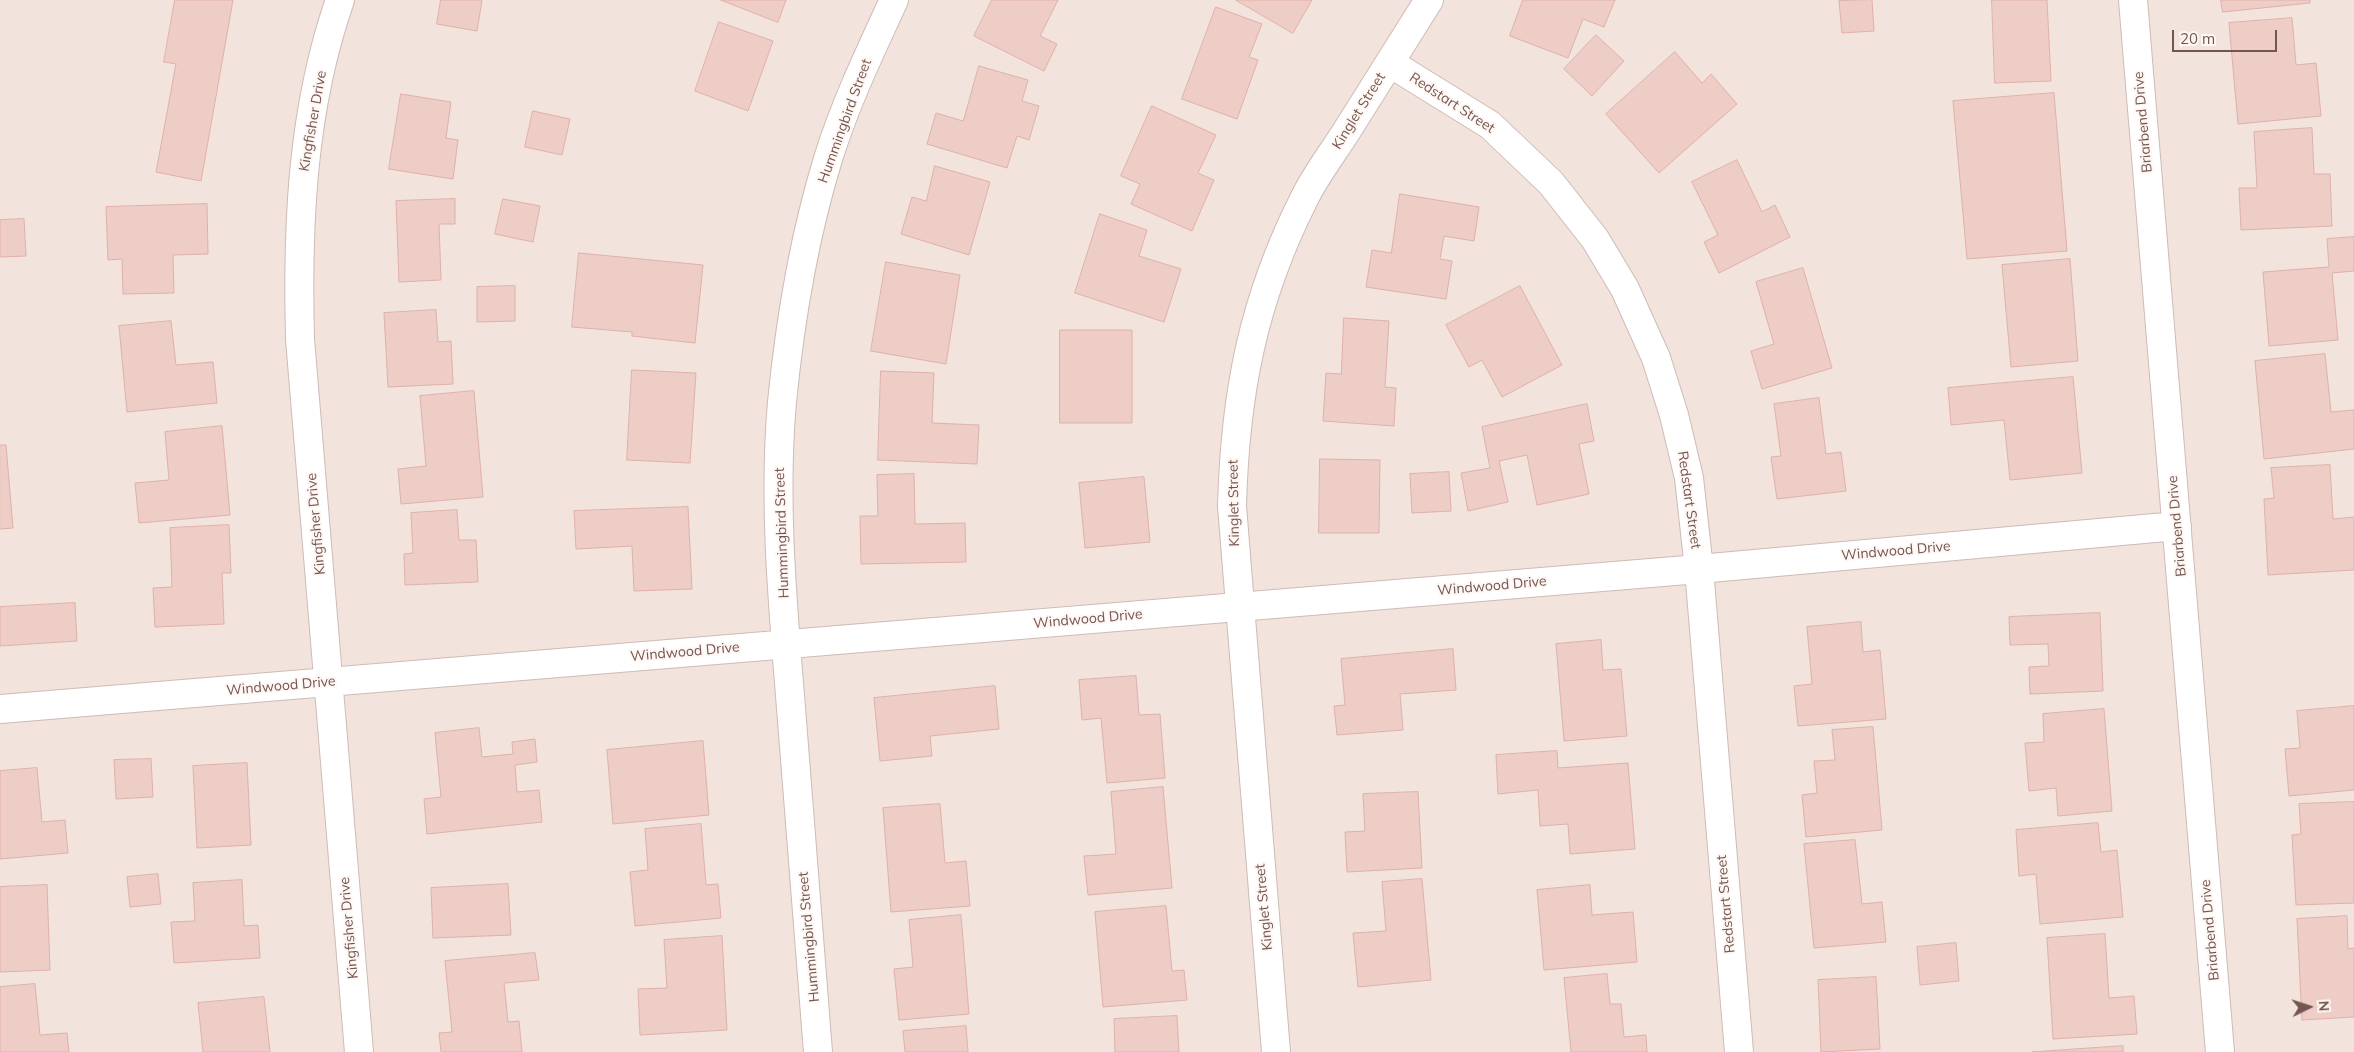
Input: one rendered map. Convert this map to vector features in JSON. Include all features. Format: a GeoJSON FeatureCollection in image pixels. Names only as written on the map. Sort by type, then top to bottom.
{"type":"FeatureCollection","features":[{"type":"Feature","properties":{"kind":"street","name":"Kingfisher Drive"},"geometry":{"type":"LineString","coordinates":[[340,0],[329,34],[308,138],[300,205],[298,269],[300,339],[359,1052]]}},
{"type":"Feature","properties":{"kind":"street","name":"Hummingbird Street"},"geometry":{"type":"LineString","coordinates":[[818,1052],[786,643],[778,488],[782,403],[792,328],[808,239],[828,159],[861,70],[894,0]]}},
{"type":"Feature","properties":{"kind":"street","name":"Kinglet Street"},"geometry":{"type":"LineString","coordinates":[[1276,1052],[1239,607],[1232,506],[1233,448],[1250,340],[1268,278],[1304,197],[1429,0]]}},
{"type":"Feature","properties":{"kind":"street","name":"Briarbend Drive"},"geometry":{"type":"LineString","coordinates":[[2133,0],[2220,1052]]}},
{"type":"Feature","properties":{"kind":"street","name":"Redstart Street"},"geometry":{"type":"LineString","coordinates":[[1390,63],[1490,125],[1551,183],[1595,239],[1624,289],[1659,366],[1674,415],[1689,478],[1699,569],[1738,1052]]}},
{"type":"Feature","properties":{"kind":"street","name":"Windwood Drive"},"geometry":{"type":"LineString","coordinates":[[0,709],[1699,569],[2177,526]]}},
{"type":"Feature","properties":{"kind":"shaded area"},"geometry":{"type":"Polygon","coordinates":[[[0,0],[2354,0],[2354,1052],[0,1052],[0,0]]]}},
{"type":"Feature","properties":{"kind":"building"},"geometry":{"type":"Polygon","coordinates":[[[175,0],[233,0],[201,181],[156,172],[176,64],[164,62],[175,0]]]}},
{"type":"Feature","properties":{"kind":"building"},"geometry":{"type":"Polygon","coordinates":[[[441,0],[482,0],[477,31],[437,24],[441,0]]]}},
{"type":"Feature","properties":{"kind":"building"},"geometry":{"type":"Polygon","coordinates":[[[721,0],[786,0],[778,22],[721,0]]]}},
{"type":"Feature","properties":{"kind":"building"},"geometry":{"type":"Polygon","coordinates":[[[992,0],[1058,0],[1040,36],[1057,44],[1044,71],[974,36],[992,0]]]}},
{"type":"Feature","properties":{"kind":"building"},"geometry":{"type":"Polygon","coordinates":[[[1236,0],[1312,0],[1293,33],[1236,0]]]}},
{"type":"Feature","properties":{"kind":"building"},"geometry":{"type":"Polygon","coordinates":[[[1523,0],[1615,0],[1604,27],[1583,19],[1568,58],[1510,36],[1523,0]]]}},
{"type":"Feature","properties":{"kind":"building"},"geometry":{"type":"Polygon","coordinates":[[[1872,0],[1874,31],[1842,33],[1839,1],[1872,0]]]}},
{"type":"Feature","properties":{"kind":"building"},"geometry":{"type":"Polygon","coordinates":[[[1992,0],[2047,0],[2051,81],[1995,83],[1992,0]]]}},
{"type":"Feature","properties":{"kind":"building"},"geometry":{"type":"Polygon","coordinates":[[[2221,0],[2310,0],[2310,3],[2223,12],[2221,0]]]}},
{"type":"Feature","properties":{"kind":"building"},"geometry":{"type":"Polygon","coordinates":[[[1216,7],[1262,24],[1249,57],[1258,60],[1237,119],[1182,99],[1216,7]]]}},
{"type":"Feature","properties":{"kind":"building"},"geometry":{"type":"Polygon","coordinates":[[[2292,18],[2296,65],[2316,63],[2321,116],[2238,124],[2229,23],[2292,18]]]}},
{"type":"Feature","properties":{"kind":"building"},"geometry":{"type":"Polygon","coordinates":[[[719,22],[773,41],[748,111],[695,91],[719,22]]]}},
{"type":"Feature","properties":{"kind":"building"},"geometry":{"type":"Polygon","coordinates":[[[1596,35],[1624,61],[1592,96],[1564,69],[1596,35]]]}},
{"type":"Feature","properties":{"kind":"building"},"geometry":{"type":"Polygon","coordinates":[[[1675,52],[1702,83],[1711,74],[1737,104],[1659,173],[1606,114],[1675,52]]]}},
{"type":"Feature","properties":{"kind":"building"},"geometry":{"type":"Polygon","coordinates":[[[979,66],[1028,80],[1022,101],[1039,106],[1029,140],[1017,136],[1007,168],[927,144],[936,113],[963,121],[979,66]]]}},
{"type":"Feature","properties":{"kind":"building"},"geometry":{"type":"Polygon","coordinates":[[[2054,93],[2067,251],[1967,259],[1953,101],[2054,93]]]}},
{"type":"Feature","properties":{"kind":"building"},"geometry":{"type":"Polygon","coordinates":[[[401,94],[451,102],[446,138],[458,140],[453,179],[389,169],[401,94]]]}},
{"type":"Feature","properties":{"kind":"building"},"geometry":{"type":"Polygon","coordinates":[[[1152,106],[1216,135],[1198,173],[1214,180],[1192,231],[1131,204],[1140,184],[1121,176],[1152,106]]]}},
{"type":"Feature","properties":{"kind":"building"},"geometry":{"type":"Polygon","coordinates":[[[533,111],[570,119],[562,155],[525,147],[533,111]]]}},
{"type":"Feature","properties":{"kind":"building"},"geometry":{"type":"Polygon","coordinates":[[[2312,128],[2314,174],[2330,174],[2332,226],[2241,230],[2239,188],[2257,188],[2254,132],[2312,128]]]}},
{"type":"Feature","properties":{"kind":"building"},"geometry":{"type":"Polygon","coordinates":[[[1737,160],[1762,212],[1775,205],[1790,237],[1719,273],[1704,242],[1718,235],[1692,182],[1737,160]]]}},
{"type":"Feature","properties":{"kind":"building"},"geometry":{"type":"Polygon","coordinates":[[[935,166],[990,182],[969,255],[901,234],[912,197],[926,201],[935,166]]]}},
{"type":"Feature","properties":{"kind":"building"},"geometry":{"type":"Polygon","coordinates":[[[1400,194],[1479,207],[1474,241],[1444,236],[1440,259],[1452,261],[1446,299],[1366,287],[1372,250],[1391,253],[1400,194]]]}},
{"type":"Feature","properties":{"kind":"building"},"geometry":{"type":"Polygon","coordinates":[[[455,199],[455,224],[439,224],[441,280],[399,282],[396,201],[455,199]]]}},
{"type":"Feature","properties":{"kind":"building"},"geometry":{"type":"Polygon","coordinates":[[[503,199],[540,206],[533,242],[495,234],[503,199]]]}},
{"type":"Feature","properties":{"kind":"building"},"geometry":{"type":"Polygon","coordinates":[[[207,204],[208,254],[173,255],[174,293],[123,294],[122,259],[108,260],[106,207],[207,204]]]}},
{"type":"Feature","properties":{"kind":"building"},"geometry":{"type":"Polygon","coordinates":[[[1100,214],[1147,230],[1139,256],[1181,269],[1164,322],[1075,293],[1100,214]]]}},
{"type":"Feature","properties":{"kind":"building"},"geometry":{"type":"Polygon","coordinates":[[[24,219],[26,256],[0,257],[0,220],[24,219]]]}},
{"type":"Feature","properties":{"kind":"building"},"geometry":{"type":"Polygon","coordinates":[[[2354,237],[2354,271],[2332,273],[2338,340],[2269,346],[2263,272],[2329,267],[2327,239],[2354,237]]]}},
{"type":"Feature","properties":{"kind":"building"},"geometry":{"type":"Polygon","coordinates":[[[579,253],[703,265],[695,343],[632,336],[632,332],[572,327],[579,253]]]}},
{"type":"Feature","properties":{"kind":"building"},"geometry":{"type":"Polygon","coordinates":[[[2070,259],[2078,361],[2011,367],[2002,265],[2070,259]]]}},
{"type":"Feature","properties":{"kind":"building"},"geometry":{"type":"Polygon","coordinates":[[[886,262],[960,275],[946,364],[871,351],[886,262]]]}},
{"type":"Feature","properties":{"kind":"building"},"geometry":{"type":"Polygon","coordinates":[[[1803,268],[1832,368],[1762,389],[1751,351],[1774,344],[1756,282],[1803,268]]]}},
{"type":"Feature","properties":{"kind":"building"},"geometry":{"type":"Polygon","coordinates":[[[515,286],[515,321],[477,322],[477,287],[515,286]]]}},
{"type":"Feature","properties":{"kind":"building"},"geometry":{"type":"Polygon","coordinates":[[[1520,286],[1562,365],[1502,397],[1482,360],[1469,367],[1446,325],[1520,286]]]}},
{"type":"Feature","properties":{"kind":"building"},"geometry":{"type":"Polygon","coordinates":[[[436,310],[438,342],[451,341],[453,384],[388,387],[384,313],[436,310]]]}},
{"type":"Feature","properties":{"kind":"building"},"geometry":{"type":"Polygon","coordinates":[[[1344,318],[1389,321],[1385,387],[1396,388],[1394,426],[1323,421],[1326,373],[1341,374],[1344,318]]]}},
{"type":"Feature","properties":{"kind":"building"},"geometry":{"type":"Polygon","coordinates":[[[171,321],[176,365],[213,362],[217,403],[127,412],[119,326],[171,321]]]}},
{"type":"Feature","properties":{"kind":"building"},"geometry":{"type":"Polygon","coordinates":[[[1060,330],[1132,330],[1132,423],[1060,423],[1060,330]]]}},
{"type":"Feature","properties":{"kind":"building"},"geometry":{"type":"Polygon","coordinates":[[[2325,354],[2331,412],[2354,410],[2354,449],[2264,459],[2255,361],[2325,354]]]}},
{"type":"Feature","properties":{"kind":"building"},"geometry":{"type":"Polygon","coordinates":[[[632,370],[696,373],[690,463],[627,460],[632,370]]]}},
{"type":"Feature","properties":{"kind":"building"},"geometry":{"type":"Polygon","coordinates":[[[881,371],[934,373],[932,423],[979,425],[977,464],[878,460],[881,371]]]}},
{"type":"Feature","properties":{"kind":"building"},"geometry":{"type":"Polygon","coordinates":[[[2073,377],[2082,473],[2010,480],[2004,420],[1951,425],[1948,388],[2073,377]]]}},
{"type":"Feature","properties":{"kind":"building"},"geometry":{"type":"Polygon","coordinates":[[[474,391],[483,497],[401,504],[398,469],[426,466],[420,396],[474,391]]]}},
{"type":"Feature","properties":{"kind":"building"},"geometry":{"type":"Polygon","coordinates":[[[1819,398],[1826,454],[1841,452],[1846,491],[1777,499],[1771,457],[1781,456],[1774,404],[1819,398]]]}},
{"type":"Feature","properties":{"kind":"building"},"geometry":{"type":"Polygon","coordinates":[[[1587,404],[1594,441],[1579,444],[1589,494],[1537,505],[1527,455],[1499,461],[1508,502],[1468,511],[1461,473],[1490,468],[1482,427],[1587,404]]]}},
{"type":"Feature","properties":{"kind":"building"},"geometry":{"type":"Polygon","coordinates":[[[222,426],[230,515],[139,523],[135,483],[169,480],[165,432],[222,426]]]}},
{"type":"Feature","properties":{"kind":"building"},"geometry":{"type":"Polygon","coordinates":[[[0,445],[6,445],[13,528],[0,529],[0,445]]]}},
{"type":"Feature","properties":{"kind":"building"},"geometry":{"type":"Polygon","coordinates":[[[1320,459],[1380,460],[1379,533],[1319,533],[1320,459]]]}},
{"type":"Feature","properties":{"kind":"building"},"geometry":{"type":"Polygon","coordinates":[[[2330,465],[2333,519],[2354,517],[2354,570],[2268,575],[2264,499],[2274,498],[2271,468],[2330,465]]]}},
{"type":"Feature","properties":{"kind":"building"},"geometry":{"type":"Polygon","coordinates":[[[1449,472],[1451,511],[1412,513],[1410,474],[1449,472]]]}},
{"type":"Feature","properties":{"kind":"building"},"geometry":{"type":"Polygon","coordinates":[[[914,474],[915,524],[965,523],[966,562],[861,564],[860,516],[878,516],[877,475],[914,474]]]}},
{"type":"Feature","properties":{"kind":"building"},"geometry":{"type":"Polygon","coordinates":[[[1144,477],[1150,542],[1085,548],[1079,483],[1144,477]]]}},
{"type":"Feature","properties":{"kind":"building"},"geometry":{"type":"Polygon","coordinates":[[[688,507],[692,589],[634,591],[632,546],[576,549],[574,511],[688,507]]]}},
{"type":"Feature","properties":{"kind":"building"},"geometry":{"type":"Polygon","coordinates":[[[457,510],[459,540],[476,540],[478,582],[405,585],[404,554],[413,553],[411,513],[457,510]]]}},
{"type":"Feature","properties":{"kind":"building"},"geometry":{"type":"Polygon","coordinates":[[[229,525],[231,573],[222,573],[224,624],[155,627],[153,588],[172,587],[170,528],[229,525]]]}},
{"type":"Feature","properties":{"kind":"building"},"geometry":{"type":"Polygon","coordinates":[[[75,603],[77,641],[0,646],[0,607],[75,603]]]}},
{"type":"Feature","properties":{"kind":"building"},"geometry":{"type":"Polygon","coordinates":[[[2100,613],[2103,691],[2030,694],[2029,667],[2049,666],[2048,644],[2010,645],[2009,617],[2100,613]]]}},
{"type":"Feature","properties":{"kind":"building"},"geometry":{"type":"Polygon","coordinates":[[[1861,622],[1863,652],[1880,650],[1886,719],[1798,726],[1794,686],[1812,684],[1807,627],[1861,622]]]}},
{"type":"Feature","properties":{"kind":"building"},"geometry":{"type":"Polygon","coordinates":[[[1601,640],[1603,670],[1621,669],[1627,736],[1564,741],[1556,644],[1601,640]]]}},
{"type":"Feature","properties":{"kind":"building"},"geometry":{"type":"Polygon","coordinates":[[[1453,649],[1456,690],[1400,694],[1403,730],[1337,735],[1334,706],[1345,705],[1341,659],[1453,649]]]}},
{"type":"Feature","properties":{"kind":"building"},"geometry":{"type":"Polygon","coordinates":[[[1136,676],[1139,715],[1160,714],[1165,778],[1107,783],[1101,718],[1082,720],[1079,680],[1136,676]]]}},
{"type":"Feature","properties":{"kind":"building"},"geometry":{"type":"Polygon","coordinates":[[[995,686],[999,729],[930,736],[932,756],[880,761],[874,698],[995,686]]]}},
{"type":"Feature","properties":{"kind":"building"},"geometry":{"type":"Polygon","coordinates":[[[2354,706],[2354,790],[2289,796],[2285,749],[2300,748],[2297,711],[2354,706]]]}},
{"type":"Feature","properties":{"kind":"building"},"geometry":{"type":"Polygon","coordinates":[[[2104,709],[2112,811],[2058,816],[2056,788],[2029,791],[2025,743],[2044,742],[2043,714],[2104,709]]]}},
{"type":"Feature","properties":{"kind":"building"},"geometry":{"type":"Polygon","coordinates":[[[1873,727],[1882,830],[1806,837],[1802,795],[1817,793],[1814,761],[1835,760],[1832,730],[1873,727]]]}},
{"type":"Feature","properties":{"kind":"building"},"geometry":{"type":"Polygon","coordinates":[[[479,728],[482,757],[513,754],[512,742],[535,739],[537,762],[515,765],[517,792],[539,790],[542,822],[427,834],[424,799],[441,797],[435,733],[479,728]]]}},
{"type":"Feature","properties":{"kind":"building"},"geometry":{"type":"Polygon","coordinates":[[[703,741],[709,815],[613,824],[607,750],[703,741]]]}},
{"type":"Feature","properties":{"kind":"building"},"geometry":{"type":"Polygon","coordinates":[[[1557,751],[1558,768],[1628,763],[1635,849],[1570,854],[1568,824],[1540,826],[1538,790],[1498,794],[1496,755],[1557,751]]]}},
{"type":"Feature","properties":{"kind":"building"},"geometry":{"type":"Polygon","coordinates":[[[151,759],[153,797],[116,799],[114,760],[151,759]]]}},
{"type":"Feature","properties":{"kind":"building"},"geometry":{"type":"Polygon","coordinates":[[[247,763],[251,845],[197,848],[193,766],[247,763]]]}},
{"type":"Feature","properties":{"kind":"building"},"geometry":{"type":"Polygon","coordinates":[[[37,768],[42,822],[65,820],[68,853],[0,859],[0,771],[37,768]]]}},
{"type":"Feature","properties":{"kind":"building"},"geometry":{"type":"Polygon","coordinates":[[[1163,787],[1172,888],[1088,895],[1084,856],[1116,854],[1111,792],[1163,787]]]}},
{"type":"Feature","properties":{"kind":"building"},"geometry":{"type":"Polygon","coordinates":[[[1418,792],[1422,868],[1347,872],[1345,832],[1365,831],[1363,794],[1418,792]]]}},
{"type":"Feature","properties":{"kind":"building"},"geometry":{"type":"Polygon","coordinates":[[[2354,802],[2354,903],[2296,905],[2292,835],[2301,834],[2299,804],[2354,802]]]}},
{"type":"Feature","properties":{"kind":"building"},"geometry":{"type":"Polygon","coordinates":[[[940,804],[945,863],[966,861],[970,906],[891,912],[883,808],[940,804]]]}},
{"type":"Feature","properties":{"kind":"building"},"geometry":{"type":"Polygon","coordinates":[[[2098,823],[2101,852],[2117,850],[2123,917],[2040,924],[2036,874],[2019,876],[2016,830],[2098,823]]]}},
{"type":"Feature","properties":{"kind":"building"},"geometry":{"type":"Polygon","coordinates":[[[701,824],[706,885],[718,884],[721,918],[635,926],[630,872],[648,870],[645,829],[701,824]]]}},
{"type":"Feature","properties":{"kind":"building"},"geometry":{"type":"Polygon","coordinates":[[[1855,840],[1862,904],[1882,902],[1886,942],[1814,948],[1804,844],[1855,840]]]}},
{"type":"Feature","properties":{"kind":"building"},"geometry":{"type":"Polygon","coordinates":[[[158,874],[161,904],[130,907],[127,877],[158,874]]]}},
{"type":"Feature","properties":{"kind":"building"},"geometry":{"type":"Polygon","coordinates":[[[1422,879],[1431,980],[1358,987],[1353,933],[1386,931],[1382,882],[1422,879]]]}},
{"type":"Feature","properties":{"kind":"building"},"geometry":{"type":"Polygon","coordinates":[[[242,880],[244,926],[258,925],[260,958],[174,963],[171,922],[195,921],[193,883],[242,880]]]}},
{"type":"Feature","properties":{"kind":"building"},"geometry":{"type":"Polygon","coordinates":[[[508,884],[511,935],[433,938],[431,888],[508,884]]]}},
{"type":"Feature","properties":{"kind":"building"},"geometry":{"type":"Polygon","coordinates":[[[47,885],[50,970],[0,972],[0,887],[47,885]]]}},
{"type":"Feature","properties":{"kind":"building"},"geometry":{"type":"Polygon","coordinates":[[[1590,885],[1592,915],[1633,912],[1637,962],[1544,970],[1537,890],[1590,885]]]}},
{"type":"Feature","properties":{"kind":"building"},"geometry":{"type":"Polygon","coordinates":[[[1166,906],[1172,971],[1184,970],[1187,1000],[1103,1007],[1095,912],[1166,906]]]}},
{"type":"Feature","properties":{"kind":"building"},"geometry":{"type":"Polygon","coordinates":[[[961,915],[969,1014],[899,1020],[894,969],[913,967],[909,920],[961,915]]]}},
{"type":"Feature","properties":{"kind":"building"},"geometry":{"type":"Polygon","coordinates":[[[2347,916],[2348,949],[2354,948],[2354,1017],[2302,1020],[2297,919],[2347,916]]]}},
{"type":"Feature","properties":{"kind":"building"},"geometry":{"type":"Polygon","coordinates":[[[2105,934],[2109,998],[2134,996],[2137,1034],[2053,1039],[2047,938],[2105,934]]]}},
{"type":"Feature","properties":{"kind":"building"},"geometry":{"type":"Polygon","coordinates":[[[722,936],[727,1030],[640,1035],[638,989],[667,988],[664,940],[722,936]]]}},
{"type":"Feature","properties":{"kind":"building"},"geometry":{"type":"Polygon","coordinates":[[[1956,943],[1959,981],[1920,985],[1917,947],[1956,943]]]}},
{"type":"Feature","properties":{"kind":"building"},"geometry":{"type":"Polygon","coordinates":[[[535,953],[539,980],[504,983],[508,1022],[519,1021],[522,1052],[441,1052],[439,1033],[452,1032],[445,961],[535,953]]]}},
{"type":"Feature","properties":{"kind":"building"},"geometry":{"type":"Polygon","coordinates":[[[1607,974],[1610,1004],[1621,1004],[1624,1037],[1646,1035],[1647,1052],[1571,1052],[1564,978],[1607,974]]]}},
{"type":"Feature","properties":{"kind":"building"},"geometry":{"type":"Polygon","coordinates":[[[1876,977],[1880,1049],[1821,1052],[1818,980],[1876,977]]]}},
{"type":"Feature","properties":{"kind":"building"},"geometry":{"type":"Polygon","coordinates":[[[35,984],[40,1035],[67,1033],[69,1052],[0,1052],[0,987],[35,984]]]}},
{"type":"Feature","properties":{"kind":"building"},"geometry":{"type":"Polygon","coordinates":[[[264,997],[270,1052],[203,1052],[198,1003],[264,997]]]}},
{"type":"Feature","properties":{"kind":"building"},"geometry":{"type":"Polygon","coordinates":[[[1177,1016],[1179,1052],[1115,1052],[1114,1019],[1177,1016]]]}},
{"type":"Feature","properties":{"kind":"building"},"geometry":{"type":"Polygon","coordinates":[[[966,1026],[968,1052],[905,1052],[903,1031],[966,1026]]]}},
{"type":"Feature","properties":{"kind":"building"},"geometry":{"type":"Polygon","coordinates":[[[2123,1046],[2123,1052],[2032,1052],[2123,1046]]]}}]}
